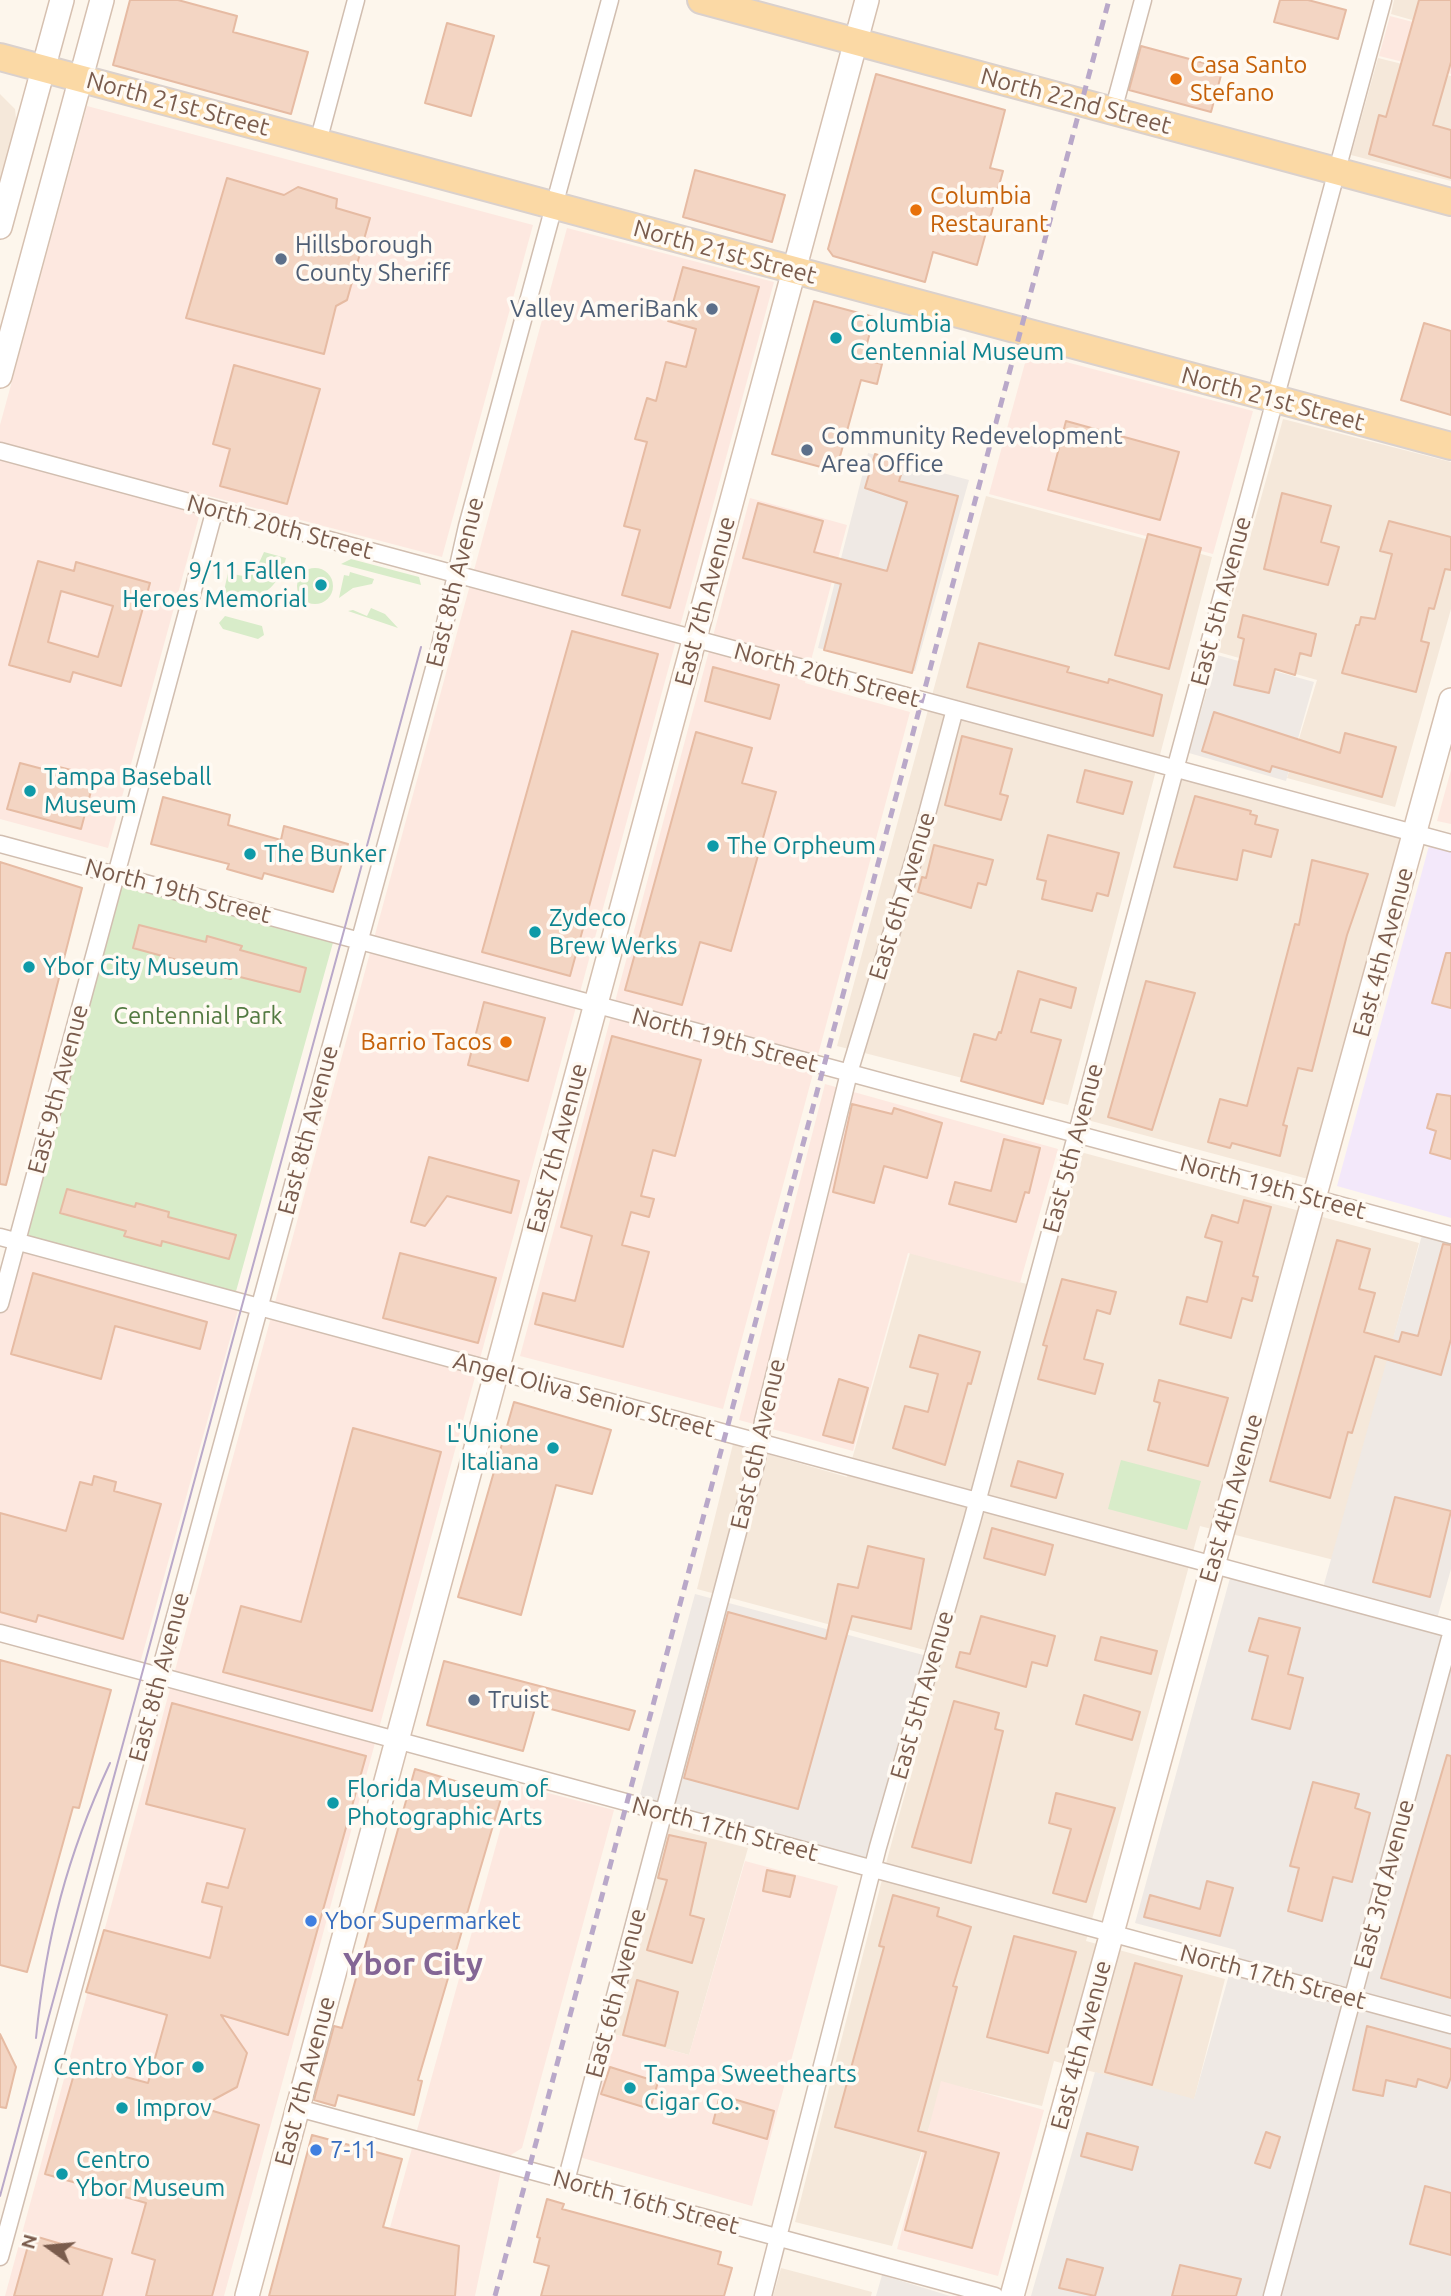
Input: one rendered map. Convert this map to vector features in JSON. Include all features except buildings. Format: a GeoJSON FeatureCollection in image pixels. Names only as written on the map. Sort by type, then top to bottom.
{"type":"FeatureCollection","features":[{"type":"Feature","properties":{"kind":"main road","name":"North 22nd Street"},"geometry":{"type":"LineString","coordinates":[[701,0],[1451,202]]}},
{"type":"Feature","properties":{"kind":"main road","name":"North 21st Street"},"geometry":{"type":"LineString","coordinates":[[0,57],[1275,401],[1451,446]]}},
{"type":"Feature","properties":{"kind":"street"},"geometry":{"type":"LineString","coordinates":[[0,228],[62,0]]}},
{"type":"Feature","properties":{"kind":"street"},"geometry":{"type":"LineString","coordinates":[[0,376],[102,0]]}},
{"type":"Feature","properties":{"kind":"street"},"geometry":{"type":"LineString","coordinates":[[318,142],[356,0]]}},
{"type":"Feature","properties":{"kind":"street","name":"East 8th Avenue"},"geometry":{"type":"LineString","coordinates":[[0,2258],[439,650],[456,574],[610,0]]}},
{"type":"Feature","properties":{"kind":"street","name":"East 7th Avenue"},"geometry":{"type":"LineString","coordinates":[[247,2296],[867,0]]}},
{"type":"Feature","properties":{"kind":"street"},"geometry":{"type":"LineString","coordinates":[[1113,111],[1143,0]]}},
{"type":"Feature","properties":{"kind":"street","name":"East 5th Avenue"},"geometry":{"type":"LineString","coordinates":[[763,2296],[872,1869],[977,1502],[1383,0]]}},
{"type":"Feature","properties":{"kind":"street","name":"North 20th Street"},"geometry":{"type":"LineString","coordinates":[[0,451],[1451,843]]}},
{"type":"Feature","properties":{"kind":"street","name":"East 9th Avenue"},"geometry":{"type":"LineString","coordinates":[[0,1304],[215,509]]}},
{"type":"Feature","properties":{"kind":"street","name":"East 4th Avenue"},"geometry":{"type":"LineString","coordinates":[[1012,2296],[1212,1565],[1316,1199],[1451,700]]}},
{"type":"Feature","properties":{"kind":"street","name":"East 6th Avenue"},"geometry":{"type":"LineString","coordinates":[[566,2181],[760,1443],[849,1073],[923,829],[955,709]]}},
{"type":"Feature","properties":{"kind":"street","name":"North 19th Street"},"geometry":{"type":"LineString","coordinates":[[0,844],[1451,1235]]}},
{"type":"Feature","properties":{"kind":"street","name":"Angel Oliva Senior Street"},"geometry":{"type":"LineString","coordinates":[[0,1237],[1451,1632]]}},
{"type":"Feature","properties":{"kind":"street","name":"East 3rd Avenue"},"geometry":{"type":"LineString","coordinates":[[1272,2296],[1451,1632]]}},
{"type":"Feature","properties":{"kind":"street","name":"North 17th Street"},"geometry":{"type":"LineString","coordinates":[[0,1633],[1451,2025]]}},
{"type":"Feature","properties":{"kind":"street","name":"North 16th Street"},"geometry":{"type":"LineString","coordinates":[[298,2108],[995,2296]]}},
{"type":"Feature","properties":{"kind":"shaded area"},"geometry":{"type":"Polygon","coordinates":[[[1394,0],[1451,0],[1451,31],[1391,14],[1394,0]]]}},
{"type":"Feature","properties":{"kind":"shaded area"},"geometry":{"type":"Polygon","coordinates":[[[1390,16],[1451,32],[1451,74],[1379,56],[1390,16]]]}},
{"type":"Feature","properties":{"kind":"shaded area"},"geometry":{"type":"Polygon","coordinates":[[[1378,58],[1451,76],[1451,181],[1351,155],[1378,58]]]}},
{"type":"Feature","properties":{"kind":"shaded area"},"geometry":{"type":"Polygon","coordinates":[[[0,94],[15,109],[17,129],[0,190],[0,94]]]}},
{"type":"Feature","properties":{"kind":"shaded area"},"geometry":{"type":"Polygon","coordinates":[[[87,106],[533,225],[442,557],[205,495],[108,848],[0,819],[0,425],[87,106]]]}},
{"type":"Feature","properties":{"kind":"shaded area"},"geometry":{"type":"Polygon","coordinates":[[[567,228],[774,282],[224,2296],[5,2296],[567,228]]]}},
{"type":"Feature","properties":{"kind":"shaded area"},"geometry":{"type":"Polygon","coordinates":[[[1028,352],[1253,411],[1213,554],[989,494],[1028,352]]]}},
{"type":"Feature","properties":{"kind":"shaded area"},"geometry":{"type":"Polygon","coordinates":[[[1283,419],[1451,462],[1451,609],[1395,807],[1287,778],[1317,680],[1218,652],[1283,419]]]}},
{"type":"Feature","properties":{"kind":"shaded area"},"geometry":{"type":"Polygon","coordinates":[[[868,453],[969,480],[915,671],[818,648],[868,453]]]}},
{"type":"Feature","properties":{"kind":"shaded area"},"geometry":{"type":"Polygon","coordinates":[[[986,496],[1212,557],[1068,1105],[837,1046],[986,496]]]}},
{"type":"Feature","properties":{"kind":"shaded area"},"geometry":{"type":"Polygon","coordinates":[[[750,498],[847,525],[805,683],[910,712],[723,1409],[520,1356],[750,498]]]}},
{"type":"Feature","properties":{"kind":"shaded area"},"geometry":{"type":"Polygon","coordinates":[[[1217,655],[1314,682],[1286,781],[1189,753],[1217,655]]]}},
{"type":"Feature","properties":{"kind":"shaded area"},"geometry":{"type":"Polygon","coordinates":[[[1451,770],[1451,824],[1437,821],[1451,770]]]}},
{"type":"Feature","properties":{"kind":"shaded area"},"geometry":{"type":"Polygon","coordinates":[[[1179,776],[1405,833],[1308,1179],[1080,1118],[1179,776]]]}},
{"type":"Feature","properties":{"kind":"shaded area"},"geometry":{"type":"Polygon","coordinates":[[[1430,842],[1451,848],[1451,1218],[1337,1186],[1430,842]]]}},
{"type":"Feature","properties":{"kind":"shaded area"},"geometry":{"type":"Polygon","coordinates":[[[825,1084],[1058,1149],[1020,1283],[908,1253],[853,1451],[739,1420],[825,1084]]]}},
{"type":"Feature","properties":{"kind":"shaded area"},"geometry":{"type":"Polygon","coordinates":[[[1073,1150],[1419,1243],[1334,1560],[1200,1526],[1086,1941],[1225,1979],[1194,2100],[1054,2061],[1042,2106],[943,2083],[892,2246],[795,2222],[888,1856],[943,1655],[697,1589],[733,1444],[847,1477],[910,1253],[1038,1287],[1073,1150]]]}},
{"type":"Feature","properties":{"kind":"shaded area"},"geometry":{"type":"Polygon","coordinates":[[[1422,1235],[1451,1243],[1451,1569],[1433,1633],[1451,1639],[1451,2296],[1031,2296],[1095,2072],[1194,2099],[1236,1950],[1135,1923],[1230,1578],[1319,1602],[1422,1235]]]}},
{"type":"Feature","properties":{"kind":"shaded area"},"geometry":{"type":"Polygon","coordinates":[[[19,1243],[240,1303],[139,1667],[0,1629],[0,1313],[19,1243]]]}},
{"type":"Feature","properties":{"kind":"shaded area"},"geometry":{"type":"Polygon","coordinates":[[[695,1594],[927,1656],[870,1868],[637,1806],[695,1594]]]}},
{"type":"Feature","properties":{"kind":"shaded area"},"geometry":{"type":"Polygon","coordinates":[[[513,1784],[614,1810],[522,2148],[503,2160],[475,2296],[371,2296],[513,1784]]]}},
{"type":"Feature","properties":{"kind":"shaded area"},"geometry":{"type":"Polygon","coordinates":[[[667,1827],[748,1848],[689,2055],[613,2034],[667,1827]]]}},
{"type":"Feature","properties":{"kind":"shaded area"},"geometry":{"type":"Polygon","coordinates":[[[745,1861],[838,1886],[752,2206],[579,2157],[613,2034],[689,2055],[745,1861]]]}},
{"type":"Feature","properties":{"kind":"shaded area"},"geometry":{"type":"Polygon","coordinates":[[[941,2081],[1044,2110],[998,2276],[897,2249],[941,2081]]]}},
{"type":"Feature","properties":{"kind":"shaded area"},"geometry":{"type":"Polygon","coordinates":[[[781,2268],[872,2292],[871,2296],[773,2296],[781,2268]]]}},
{"type":"Feature","properties":{"kind":"shaded area"},"geometry":{"type":"Polygon","coordinates":[[[882,2275],[950,2296],[876,2296],[882,2275]]]}},
{"type":"Feature","properties":{"kind":"green space"},"geometry":{"type":"Polygon","coordinates":[[[264,552],[286,558],[271,587],[264,593],[246,598],[223,595],[228,573],[243,576],[254,574],[264,552]]]}},
{"type":"Feature","properties":{"kind":"green space"},"geometry":{"type":"Polygon","coordinates":[[[351,559],[419,577],[421,585],[341,564],[351,559]]]}},
{"type":"Feature","properties":{"kind":"green space"},"geometry":{"type":"Polygon","coordinates":[[[315,568],[327,574],[333,586],[327,598],[315,604],[303,598],[297,586],[303,574],[315,568]]]}},
{"type":"Feature","properties":{"kind":"green space"},"geometry":{"type":"Polygon","coordinates":[[[350,572],[374,579],[372,584],[353,588],[339,598],[344,575],[349,576],[350,572]]]}},
{"type":"Feature","properties":{"kind":"green space"},"geometry":{"type":"Polygon","coordinates":[[[371,608],[385,614],[398,628],[348,611],[353,610],[367,616],[371,608]]]}},
{"type":"Feature","properties":{"kind":"green space"},"geometry":{"type":"Polygon","coordinates":[[[225,616],[262,626],[264,635],[258,639],[223,629],[219,623],[225,616]]]}},
{"type":"Feature","properties":{"kind":"green space","name":"Centennial Park"},"geometry":{"type":"Polygon","coordinates":[[[120,879],[334,939],[235,1295],[24,1239],[120,879]]]}},
{"type":"Feature","properties":{"kind":"green space"},"geometry":{"type":"Polygon","coordinates":[[[1121,1460],[1201,1481],[1187,1530],[1108,1509],[1121,1460]]]}},
{"type":"Feature","properties":{"kind":"tram line"},"geometry":{"type":"LineString","coordinates":[[0,2196],[421,647]]}},
{"type":"Feature","properties":{"kind":"tram line"},"geometry":{"type":"LineString","coordinates":[[36,2038],[52,1931],[61,1897],[82,1831],[110,1763]]}},
{"type":"Feature","properties":{"kind":"railway"},"geometry":{"type":"LineString","coordinates":[[495,2296],[1109,0]]}},
{"type":"Feature","properties":{"kind":"place","name":"Casa Santo Stefano"},"geometry":{"type":"Point","coordinates":[1176,79]}},
{"type":"Feature","properties":{"kind":"place","name":"Columbia Restaurant"},"geometry":{"type":"Point","coordinates":[916,210]}},
{"type":"Feature","properties":{"kind":"place","name":"Hillsborough County Sheriff"},"geometry":{"type":"Point","coordinates":[281,259]}},
{"type":"Feature","properties":{"kind":"place","name":"Valley AmeriBank"},"geometry":{"type":"Point","coordinates":[712,309]}},
{"type":"Feature","properties":{"kind":"place","name":"Columbia Centennial Museum"},"geometry":{"type":"Point","coordinates":[836,338]}},
{"type":"Feature","properties":{"kind":"place","name":"Community Redevelopment Area Office"},"geometry":{"type":"Point","coordinates":[807,450]}},
{"type":"Feature","properties":{"kind":"place","name":"9/11 Fallen Heroes Memorial"},"geometry":{"type":"Point","coordinates":[321,585]}},
{"type":"Feature","properties":{"kind":"place","name":"Tampa Baseball Museum"},"geometry":{"type":"Point","coordinates":[30,791]}},
{"type":"Feature","properties":{"kind":"place","name":"The Orpheum"},"geometry":{"type":"Point","coordinates":[713,846]}},
{"type":"Feature","properties":{"kind":"place","name":"The Bunker"},"geometry":{"type":"Point","coordinates":[250,854]}},
{"type":"Feature","properties":{"kind":"place","name":"Zydeco Brew Werks"},"geometry":{"type":"Point","coordinates":[535,932]}},
{"type":"Feature","properties":{"kind":"place","name":"Ybor City Museum"},"geometry":{"type":"Point","coordinates":[29,967]}},
{"type":"Feature","properties":{"kind":"place","name":"Barrio Tacos"},"geometry":{"type":"Point","coordinates":[506,1042]}},
{"type":"Feature","properties":{"kind":"place","name":"L'Unione Italiana"},"geometry":{"type":"Point","coordinates":[553,1448]}},
{"type":"Feature","properties":{"kind":"place","name":"Truist"},"geometry":{"type":"Point","coordinates":[474,1700]}},
{"type":"Feature","properties":{"kind":"place","name":"Florida Museum of Photographic Arts"},"geometry":{"type":"Point","coordinates":[333,1803]}},
{"type":"Feature","properties":{"kind":"place","name":"Ybor Supermarket"},"geometry":{"type":"Point","coordinates":[311,1921]}},
{"type":"Feature","properties":{"kind":"place","name":"Centro Ybor"},"geometry":{"type":"Point","coordinates":[198,2067]}},
{"type":"Feature","properties":{"kind":"place","name":"Tampa Sweethearts Cigar Co."},"geometry":{"type":"Point","coordinates":[630,2088]}},
{"type":"Feature","properties":{"kind":"place","name":"Improv"},"geometry":{"type":"Point","coordinates":[122,2108]}},
{"type":"Feature","properties":{"kind":"place","name":"7-11"},"geometry":{"type":"Point","coordinates":[316,2150]}},
{"type":"Feature","properties":{"kind":"place","name":"Centro Ybor Museum"},"geometry":{"type":"Point","coordinates":[62,2174]}},
{"type":"Feature","properties":{"kind":"district","name":"Ybor City"},"geometry":{"type":"Point","coordinates":[413,1964]}}]}
